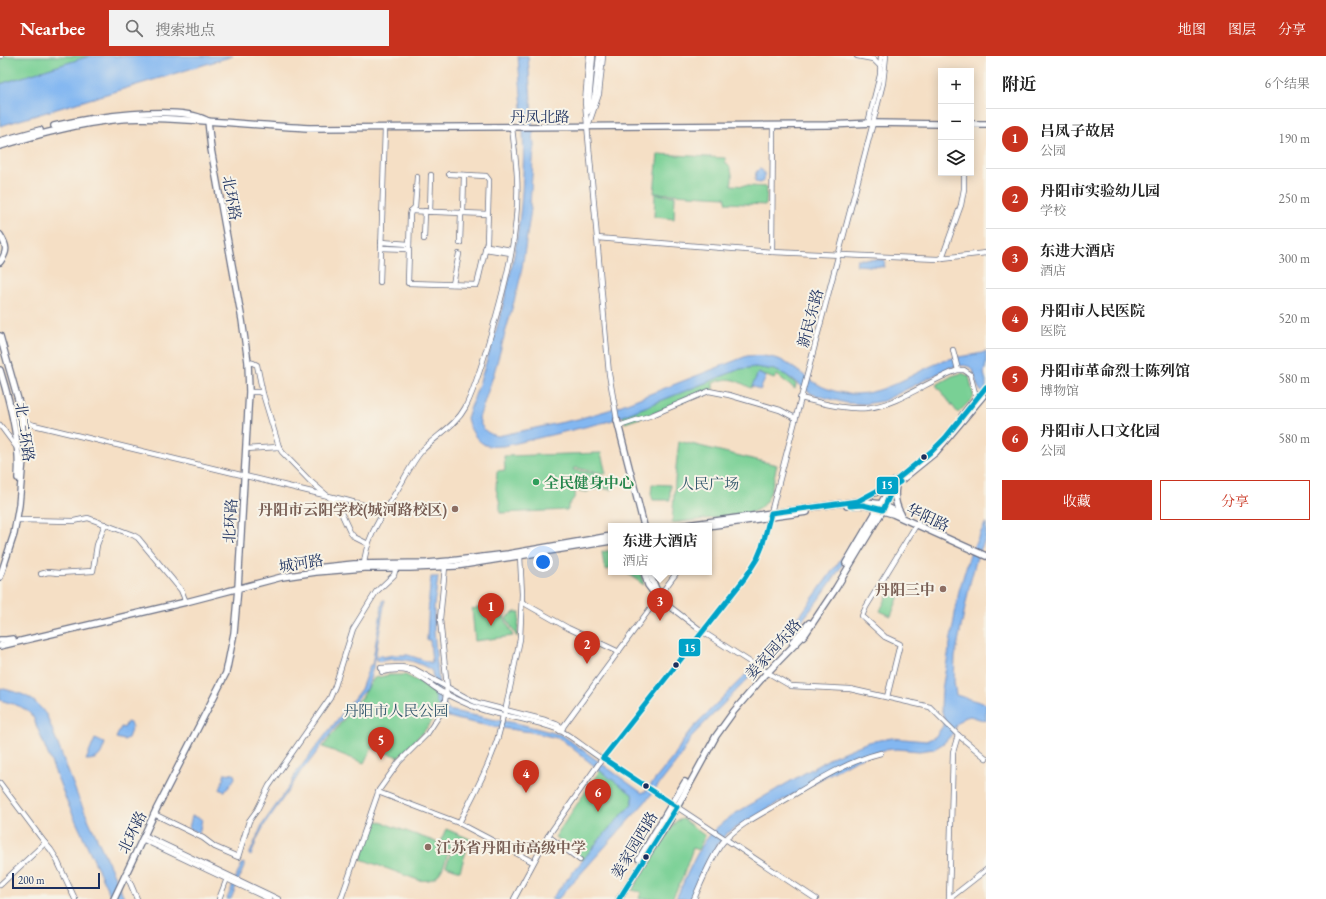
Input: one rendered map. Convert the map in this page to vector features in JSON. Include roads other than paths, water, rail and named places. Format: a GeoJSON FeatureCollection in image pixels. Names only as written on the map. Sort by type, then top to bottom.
{"type":"FeatureCollection","features":[{"type":"Feature","properties":{"kind":"main road"},"geometry":{"type":"LineString","coordinates":[[0,141],[64,124],[117,115],[173,113],[199,116],[208,121]]}},
{"type":"Feature","properties":{"kind":"main road"},"geometry":{"type":"LineString","coordinates":[[0,146],[49,131],[122,119],[161,118],[208,121]]}},
{"type":"Feature","properties":{"kind":"main road","name":"丹凤北路"},"geometry":{"type":"LineString","coordinates":[[208,121],[308,128],[536,128],[773,126],[871,123],[938,124]]}},
{"type":"Feature","properties":{"kind":"main road","name":"北环路"},"geometry":{"type":"LineString","coordinates":[[114,899],[154,814],[226,673],[234,634],[249,392],[248,362],[242,320],[211,149],[208,121]]}},
{"type":"Feature","properties":{"kind":"main road"},"geometry":{"type":"LineString","coordinates":[[974,124],[986,124]]}},
{"type":"Feature","properties":{"kind":"main road"},"geometry":{"type":"LineString","coordinates":[[0,235],[5,243],[6,250],[5,255],[0,262]]}},
{"type":"Feature","properties":{"kind":"main road","name":"北二环路"},"geometry":{"type":"LineString","coordinates":[[0,336],[21,410],[24,448],[17,520],[10,549],[0,577]]}},
{"type":"Feature","properties":{"kind":"main road","name":"北二环路"},"geometry":{"type":"LineString","coordinates":[[0,370],[13,417],[17,448],[18,474],[16,504],[8,548],[0,568]]}},
{"type":"Feature","properties":{"kind":"main road"},"geometry":{"type":"LineString","coordinates":[[712,525],[858,501],[896,483],[936,452],[981,396]]}},
{"type":"Feature","properties":{"kind":"main road"},"geometry":{"type":"LineString","coordinates":[[618,423],[643,523]]}},
{"type":"Feature","properties":{"kind":"main road"},"geometry":{"type":"LineString","coordinates":[[896,483],[895,499],[897,507],[902,514]]}},
{"type":"Feature","properties":{"kind":"main road","name":"姜家园东路"},"geometry":{"type":"LineString","coordinates":[[675,806],[718,727],[764,671],[806,633],[836,588],[896,483]]}},
{"type":"Feature","properties":{"kind":"main road"},"geometry":{"type":"LineString","coordinates":[[858,501],[882,507]]}},
{"type":"Feature","properties":{"kind":"main road"},"geometry":{"type":"LineString","coordinates":[[706,523],[852,505],[882,507]]}},
{"type":"Feature","properties":{"kind":"main road","name":"华阳路"},"geometry":{"type":"LineString","coordinates":[[882,507],[902,514],[917,523]]}},
{"type":"Feature","properties":{"kind":"main road","name":"华阳路"},"geometry":{"type":"LineString","coordinates":[[882,507],[984,554]]}},
{"type":"Feature","properties":{"kind":"main road","name":"城河路"},"geometry":{"type":"LineString","coordinates":[[0,646],[282,577],[365,566],[427,563],[508,554],[608,537]]}},
{"type":"Feature","properties":{"kind":"main road","name":"城河路"},"geometry":{"type":"LineString","coordinates":[[365,566],[445,567],[608,541]]}},
{"type":"Feature","properties":{"kind":"main road"},"geometry":{"type":"LineString","coordinates":[[645,575],[648,585],[659,595]]}},
{"type":"Feature","properties":{"kind":"main road"},"geometry":{"type":"LineString","coordinates":[[650,575],[659,595]]}},
{"type":"Feature","properties":{"kind":"main road","name":"城河路"},"geometry":{"type":"LineString","coordinates":[[0,640],[21,638],[185,600]]}},
{"type":"Feature","properties":{"kind":"main road","name":"姜家园西路"},"geometry":{"type":"LineString","coordinates":[[618,899],[624,884],[675,806]]}},
{"type":"Feature","properties":{"kind":"street"},"geometry":{"type":"LineString","coordinates":[[589,56],[585,102],[609,374],[618,423],[652,415],[709,391],[729,395],[780,410],[795,418]]}},
{"type":"Feature","properties":{"kind":"street"},"geometry":{"type":"LineString","coordinates":[[588,127],[589,91],[593,56]]}},
{"type":"Feature","properties":{"kind":"street"},"geometry":{"type":"LineString","coordinates":[[588,127],[595,93],[599,56]]}},
{"type":"Feature","properties":{"kind":"street"},"geometry":{"type":"LineString","coordinates":[[588,127],[599,94],[603,56]]}},
{"type":"Feature","properties":{"kind":"street"},"geometry":{"type":"LineString","coordinates":[[857,56],[874,57],[880,66]]}},
{"type":"Feature","properties":{"kind":"street"},"geometry":{"type":"LineString","coordinates":[[871,123],[880,75],[881,56]]}},
{"type":"Feature","properties":{"kind":"street"},"geometry":{"type":"LineString","coordinates":[[871,123],[883,82],[886,56]]}},
{"type":"Feature","properties":{"kind":"street","name":"新民东路"},"geometry":{"type":"LineString","coordinates":[[514,899],[548,836],[594,770],[745,578],[757,558],[762,547],[808,373],[871,123]]}},
{"type":"Feature","properties":{"kind":"street"},"geometry":{"type":"LineString","coordinates":[[772,252],[773,126]]}},
{"type":"Feature","properties":{"kind":"street"},"geometry":{"type":"LineString","coordinates":[[380,282],[385,128]]}},
{"type":"Feature","properties":{"kind":"street"},"geometry":{"type":"LineString","coordinates":[[365,566],[365,556],[368,544],[384,511],[420,453],[454,422],[464,409],[484,358],[506,283],[511,252],[516,208],[517,177],[512,128]]}},
{"type":"Feature","properties":{"kind":"street"},"geometry":{"type":"LineString","coordinates":[[417,176],[415,207],[411,211],[408,282],[478,285],[486,247],[488,178],[486,176],[449,174]]}},
{"type":"Feature","properties":{"kind":"street"},"geometry":{"type":"LineString","coordinates":[[424,239],[431,175]]}},
{"type":"Feature","properties":{"kind":"street"},"geometry":{"type":"LineString","coordinates":[[460,243],[464,175]]}},
{"type":"Feature","properties":{"kind":"street"},"geometry":{"type":"LineString","coordinates":[[942,258],[962,205],[964,176]]}},
{"type":"Feature","properties":{"kind":"street"},"geometry":{"type":"LineString","coordinates":[[411,211],[488,214]]}},
{"type":"Feature","properties":{"kind":"street"},"geometry":{"type":"LineString","coordinates":[[597,238],[772,252],[938,259],[986,253]]}},
{"type":"Feature","properties":{"kind":"street"},"geometry":{"type":"LineString","coordinates":[[381,242],[409,247]]}},
{"type":"Feature","properties":{"kind":"street"},"geometry":{"type":"LineString","coordinates":[[381,248],[409,247]]}},
{"type":"Feature","properties":{"kind":"street"},"geometry":{"type":"LineString","coordinates":[[486,247],[511,252]]}},
{"type":"Feature","properties":{"kind":"street"},"geometry":{"type":"LineString","coordinates":[[453,284],[459,254]]}},
{"type":"Feature","properties":{"kind":"street"},"geometry":{"type":"LineString","coordinates":[[953,350],[958,369]]}},
{"type":"Feature","properties":{"kind":"street"},"geometry":{"type":"LineString","coordinates":[[248,362],[254,362],[257,365],[263,394],[279,447],[310,481],[337,504],[350,532],[354,537],[368,544]]}},
{"type":"Feature","properties":{"kind":"street"},"geometry":{"type":"LineString","coordinates":[[801,396],[841,407],[867,408],[882,405],[899,398],[958,369],[964,370],[970,374],[974,393],[981,396],[986,386]]}},
{"type":"Feature","properties":{"kind":"street"},"geometry":{"type":"LineString","coordinates":[[249,392],[259,392],[263,394]]}},
{"type":"Feature","properties":{"kind":"street"},"geometry":{"type":"LineString","coordinates":[[21,410],[25,422],[34,425],[384,511]]}},
{"type":"Feature","properties":{"kind":"street"},"geometry":{"type":"LineString","coordinates":[[0,425],[17,448]]}},
{"type":"Feature","properties":{"kind":"street"},"geometry":{"type":"LineString","coordinates":[[246,449],[279,447]]}},
{"type":"Feature","properties":{"kind":"street"},"geometry":{"type":"LineString","coordinates":[[17,520],[74,521],[88,518],[138,538],[181,590],[185,600]]}},
{"type":"Feature","properties":{"kind":"street"},"geometry":{"type":"LineString","coordinates":[[887,697],[900,644],[885,637],[862,616],[917,523]]}},
{"type":"Feature","properties":{"kind":"street"},"geometry":{"type":"LineString","coordinates":[[41,574],[48,572],[59,573],[93,571],[97,545],[105,524]]}},
{"type":"Feature","properties":{"kind":"street"},"geometry":{"type":"LineString","coordinates":[[459,823],[482,779],[501,729],[520,639],[522,602],[520,556]]}},
{"type":"Feature","properties":{"kind":"street"},"geometry":{"type":"LineString","coordinates":[[154,814],[238,857],[249,821],[257,810],[269,786],[330,698],[338,679],[353,629],[376,592],[394,575],[396,567]]}},
{"type":"Feature","properties":{"kind":"street"},"geometry":{"type":"LineString","coordinates":[[341,899],[378,792],[399,762],[427,734],[441,712],[446,700],[447,688],[440,619],[445,567]]}},
{"type":"Feature","properties":{"kind":"street"},"geometry":{"type":"LineString","coordinates":[[562,729],[675,575]]}},
{"type":"Feature","properties":{"kind":"street"},"geometry":{"type":"LineString","coordinates":[[659,595],[703,632],[764,671],[791,686],[850,690],[930,707],[958,735],[986,758]]}},
{"type":"Feature","properties":{"kind":"street"},"geometry":{"type":"LineString","coordinates":[[522,602],[568,628],[618,652]]}},
{"type":"Feature","properties":{"kind":"street"},"geometry":{"type":"LineString","coordinates":[[504,715],[447,688],[414,669],[401,667],[382,670],[412,672],[419,675],[440,691],[474,707],[504,715],[562,729],[602,759],[816,899]]}},
{"type":"Feature","properties":{"kind":"street"},"geometry":{"type":"LineString","coordinates":[[949,899],[953,752],[958,735]]}},
{"type":"Feature","properties":{"kind":"street"},"geometry":{"type":"LineString","coordinates":[[694,899],[722,843],[733,832],[818,781],[856,762],[881,753]]}},
{"type":"Feature","properties":{"kind":"street"},"geometry":{"type":"LineString","coordinates":[[0,783],[51,850],[75,899]]}},
{"type":"Feature","properties":{"kind":"street"},"geometry":{"type":"LineString","coordinates":[[378,792],[459,823],[533,862]]}},
{"type":"Feature","properties":{"kind":"street"},"geometry":{"type":"LineString","coordinates":[[548,836],[580,860]]}},
{"type":"Feature","properties":{"kind":"street"},"geometry":{"type":"LineString","coordinates":[[143,837],[233,879],[270,899]]}},
{"type":"Feature","properties":{"kind":"street"},"geometry":{"type":"LineString","coordinates":[[0,885],[45,844]]}},
{"type":"Feature","properties":{"kind":"street"},"geometry":{"type":"LineString","coordinates":[[949,899],[986,870]]}},
{"type":"Feature","properties":{"kind":"street"},"geometry":{"type":"LineString","coordinates":[[126,872],[137,899]]}},
{"type":"Feature","properties":{"kind":"street"},"geometry":{"type":"LineString","coordinates":[[219,899],[228,877]]}},
{"type":"Feature","properties":{"kind":"street"},"geometry":{"type":"LineString","coordinates":[[243,884],[278,899]]}},
{"type":"Feature","properties":{"kind":"water"},"geometry":{"type":"Polygon","coordinates":[[[90,56],[233,56],[0,126],[0,84],[90,56]]]}},
{"type":"Feature","properties":{"kind":"water"},"geometry":{"type":"Polygon","coordinates":[[[518,56],[528,56],[534,146],[531,209],[518,287],[494,373],[479,418],[481,425],[488,432],[498,436],[578,419],[609,410],[747,356],[764,356],[781,360],[822,387],[837,392],[852,394],[877,391],[889,387],[946,360],[986,351],[984,373],[986,395],[980,391],[972,369],[968,366],[949,368],[883,401],[865,404],[846,403],[812,394],[786,375],[775,370],[755,367],[740,369],[610,421],[504,446],[488,446],[480,442],[472,430],[467,418],[488,358],[505,298],[512,268],[521,206],[523,145],[518,56]]]}},
{"type":"Feature","properties":{"kind":"water"},"geometry":{"type":"Polygon","coordinates":[[[759,169],[764,172],[764,181],[760,183],[756,182],[755,180],[756,172],[759,169]]]}},
{"type":"Feature","properties":{"kind":"water"},"geometry":{"type":"Polygon","coordinates":[[[857,259],[885,260],[884,267],[856,265],[857,259]]]}},
{"type":"Feature","properties":{"kind":"water"},"geometry":{"type":"Polygon","coordinates":[[[758,373],[766,377],[760,390],[752,386],[758,373]]]}},
{"type":"Feature","properties":{"kind":"water"},"geometry":{"type":"Polygon","coordinates":[[[986,522],[986,538],[977,557],[970,583],[955,657],[954,682],[956,695],[986,704],[986,721],[970,716],[963,718],[956,725],[953,733],[944,743],[934,749],[919,751],[897,749],[884,750],[855,760],[774,805],[726,834],[717,845],[690,899],[676,899],[700,849],[719,826],[736,813],[834,756],[868,742],[892,738],[926,741],[935,737],[943,726],[944,718],[941,708],[942,690],[959,591],[970,554],[986,522]]]}},
{"type":"Feature","properties":{"kind":"water"},"geometry":{"type":"Polygon","coordinates":[[[854,537],[858,539],[850,553],[824,593],[804,618],[783,643],[692,736],[679,759],[646,801],[558,899],[551,899],[605,833],[632,804],[632,794],[561,739],[531,732],[494,727],[446,716],[436,702],[432,671],[420,664],[407,660],[393,659],[379,662],[376,659],[378,656],[382,655],[382,657],[408,655],[432,663],[430,640],[427,640],[429,597],[431,577],[438,577],[434,605],[434,631],[440,699],[445,703],[448,710],[516,723],[562,735],[642,793],[646,791],[674,756],[684,739],[699,721],[751,669],[802,613],[848,549],[854,537]]]}},
{"type":"Feature","properties":{"kind":"water"},"geometry":{"type":"Polygon","coordinates":[[[383,600],[385,600],[374,664],[367,689],[357,699],[301,771],[265,824],[257,839],[251,856],[249,855],[262,825],[291,784],[296,773],[361,689],[370,665],[372,665],[383,600]]]}},
{"type":"Feature","properties":{"kind":"water"},"geometry":{"type":"Polygon","coordinates":[[[0,688],[32,699],[47,716],[78,797],[125,899],[113,899],[109,893],[68,804],[33,717],[26,710],[14,704],[0,700],[0,688]]]}},
{"type":"Feature","properties":{"kind":"water"},"geometry":{"type":"Polygon","coordinates":[[[127,722],[130,723],[132,727],[128,738],[124,740],[116,738],[121,727],[124,728],[127,722]]]}},
{"type":"Feature","properties":{"kind":"water"},"geometry":{"type":"Polygon","coordinates":[[[95,739],[105,743],[97,758],[86,760],[95,739]]]}},
{"type":"Feature","properties":{"kind":"water"},"geometry":{"type":"Polygon","coordinates":[[[225,773],[234,774],[235,778],[225,791],[220,790],[225,773]]]}},
{"type":"Feature","properties":{"kind":"water"},"geometry":{"type":"Polygon","coordinates":[[[192,816],[202,819],[199,834],[189,828],[192,816]]]}},
{"type":"Feature","properties":{"kind":"water"},"geometry":{"type":"Polygon","coordinates":[[[242,863],[245,864],[231,899],[227,899],[242,863]]]}},
{"type":"Feature","properties":{"kind":"place","name":"全民健身中心"},"geometry":{"type":"Point","coordinates":[536,482]}},
{"type":"Feature","properties":{"kind":"place","name":"丹阳市云阳学校(城河路校区)"},"geometry":{"type":"Point","coordinates":[455,509]}},
{"type":"Feature","properties":{"kind":"place","name":"丹阳三中"},"geometry":{"type":"Point","coordinates":[943,589]}},
{"type":"Feature","properties":{"kind":"place","name":"东进大酒店"},"geometry":{"type":"Point","coordinates":[660,621]}},
{"type":"Feature","properties":{"kind":"place","name":"吕凤子故居"},"geometry":{"type":"Point","coordinates":[491,626]}},
{"type":"Feature","properties":{"kind":"place","name":"丹阳市实验幼儿园"},"geometry":{"type":"Point","coordinates":[587,664]}},
{"type":"Feature","properties":{"kind":"place","name":"丹阳市革命烈士陈列馆"},"geometry":{"type":"Point","coordinates":[381,760]}},
{"type":"Feature","properties":{"kind":"place","name":"丹阳市人民医院"},"geometry":{"type":"Point","coordinates":[526,793]}},
{"type":"Feature","properties":{"kind":"place","name":"丹阳市人口文化园"},"geometry":{"type":"Point","coordinates":[598,812]}},
{"type":"Feature","properties":{"kind":"place","name":"江苏省丹阳市高级中学"},"geometry":{"type":"Point","coordinates":[428,847]}},
{"type":"Feature","properties":{"kind":"park label","name":"人民广场"},"geometry":{"type":"Point","coordinates":[709,483]}},
{"type":"Feature","properties":{"kind":"park label","name":"丹阳市人民公园"},"geometry":{"type":"Point","coordinates":[396,710]}}]}
